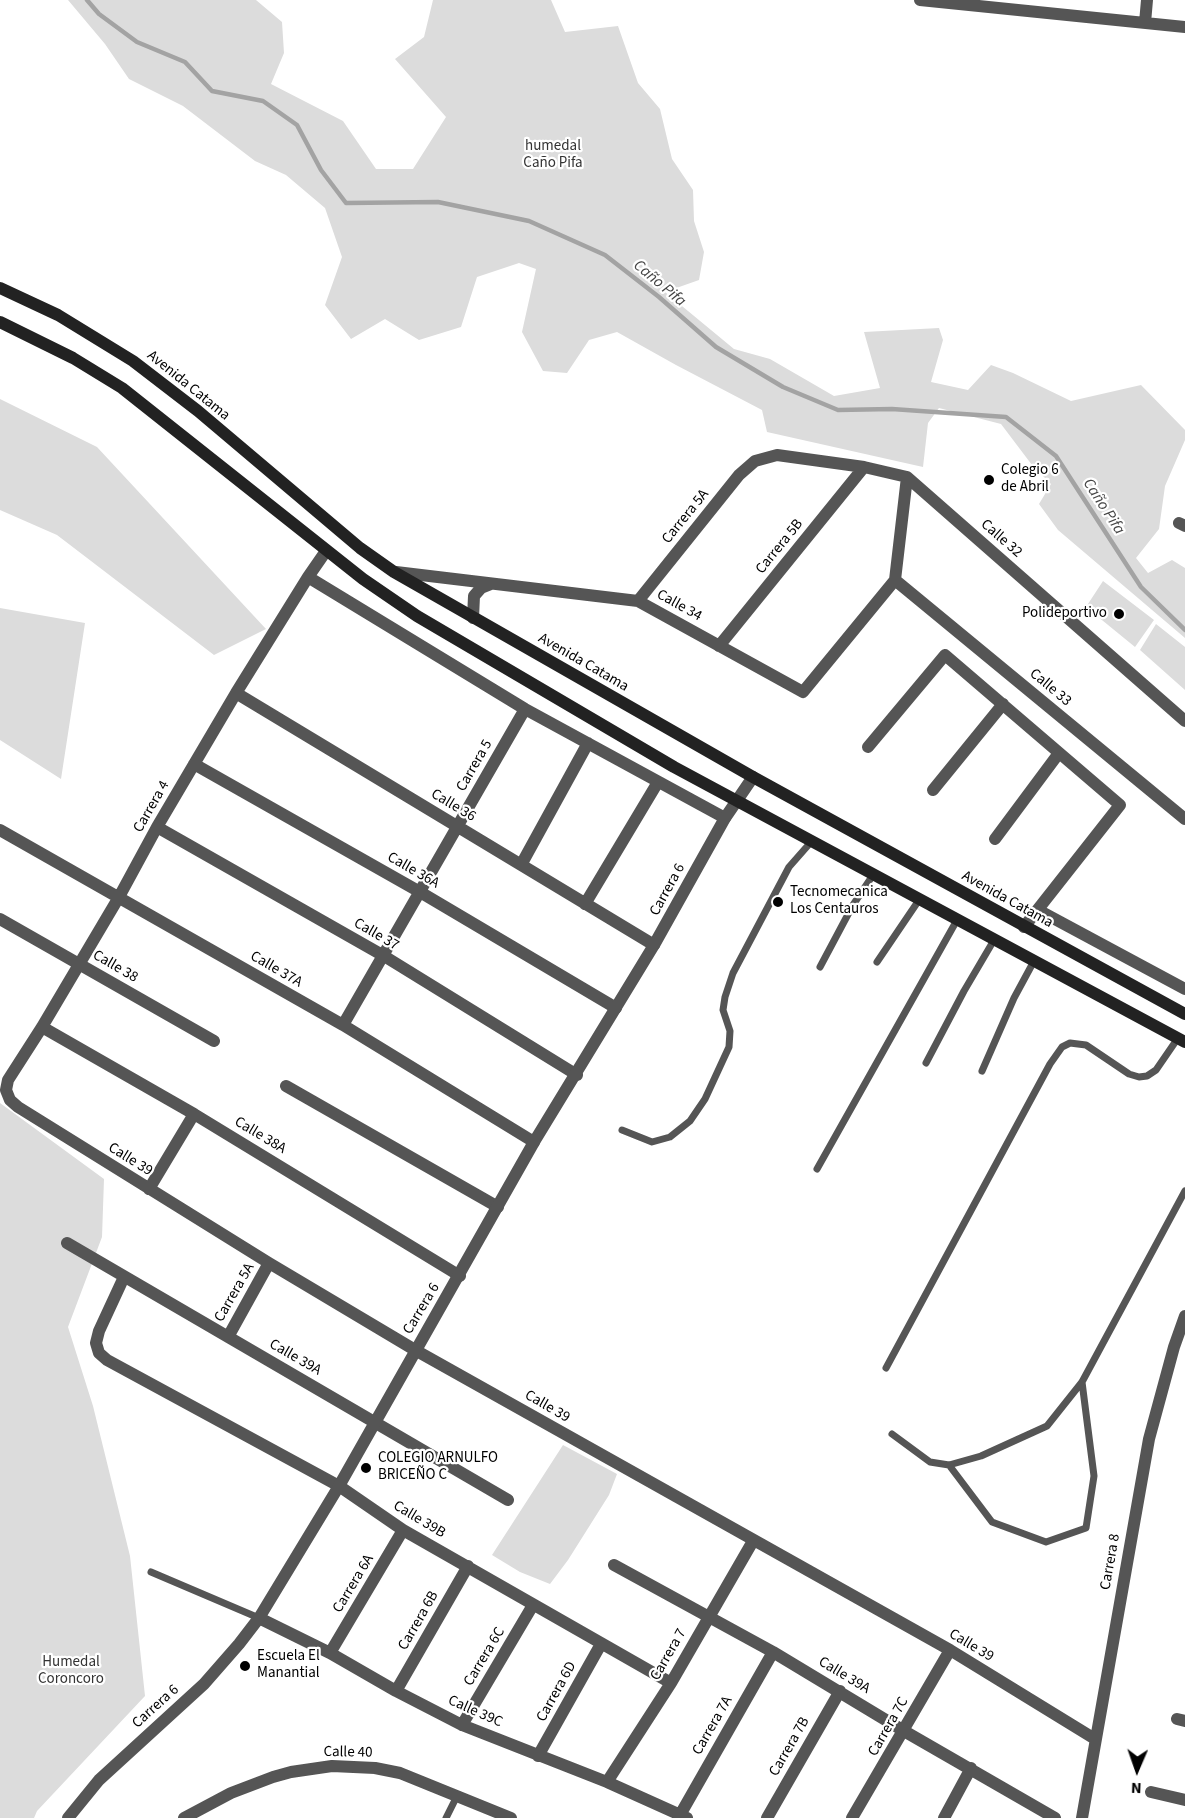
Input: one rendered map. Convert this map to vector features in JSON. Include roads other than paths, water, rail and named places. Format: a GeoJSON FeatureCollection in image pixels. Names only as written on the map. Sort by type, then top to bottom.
{"type":"FeatureCollection","features":[{"type":"Feature","properties":{"kind":"main road","name":"Avenida Catama"},"geometry":{"type":"LineString","coordinates":[[0,288],[58,315],[133,361],[198,411],[360,548],[394,572],[753,777],[1185,1014]]}},
{"type":"Feature","properties":{"kind":"main road"},"geometry":{"type":"LineString","coordinates":[[0,322],[73,358],[122,388],[242,481],[326,551],[417,616],[664,761],[1182,1040]]}},
{"type":"Feature","properties":{"kind":"street"},"geometry":{"type":"LineString","coordinates":[[920,0],[1185,27]]}},
{"type":"Feature","properties":{"kind":"street"},"geometry":{"type":"LineString","coordinates":[[1145,23],[1147,0]]}},
{"type":"Feature","properties":{"kind":"street","name":"Calle 32"},"geometry":{"type":"LineString","coordinates":[[762,458],[777,455],[864,467],[908,477],[1185,721]]}},
{"type":"Feature","properties":{"kind":"street","name":"Carrera 5A"},"geometry":{"type":"LineString","coordinates":[[638,601],[739,475],[749,464],[762,458]]}},
{"type":"Feature","properties":{"kind":"street","name":"Carrera 5B"},"geometry":{"type":"LineString","coordinates":[[719,646],[864,467]]}},
{"type":"Feature","properties":{"kind":"street"},"geometry":{"type":"LineString","coordinates":[[896,580],[908,477]]}},
{"type":"Feature","properties":{"kind":"street","name":"Carrera 4"},"geometry":{"type":"LineString","coordinates":[[8,1080],[119,897],[157,827],[236,693],[326,551]]}},
{"type":"Feature","properties":{"kind":"street","name":"Calle 34"},"geometry":{"type":"LineString","coordinates":[[394,572],[638,601],[803,692],[896,580]]}},
{"type":"Feature","properties":{"kind":"street"},"geometry":{"type":"LineString","coordinates":[[308,577],[525,709],[725,818]]}},
{"type":"Feature","properties":{"kind":"street","name":"Calle 33"},"geometry":{"type":"LineString","coordinates":[[896,580],[1185,819]]}},
{"type":"Feature","properties":{"kind":"street"},"geometry":{"type":"LineString","coordinates":[[473,618],[474,596],[481,588],[491,584]]}},
{"type":"Feature","properties":{"kind":"street"},"geometry":{"type":"LineString","coordinates":[[868,747],[945,655],[1120,805],[1024,927]]}},
{"type":"Feature","properties":{"kind":"street","name":"Calle 36"},"geometry":{"type":"LineString","coordinates":[[236,693],[654,945]]}},
{"type":"Feature","properties":{"kind":"street"},"geometry":{"type":"LineString","coordinates":[[933,790],[1003,704]]}},
{"type":"Feature","properties":{"kind":"street","name":"Carrera 5"},"geometry":{"type":"LineString","coordinates":[[343,1025],[525,709]]}},
{"type":"Feature","properties":{"kind":"street"},"geometry":{"type":"LineString","coordinates":[[520,865],[588,743]]}},
{"type":"Feature","properties":{"kind":"street"},"geometry":{"type":"LineString","coordinates":[[995,839],[1059,753]]}},
{"type":"Feature","properties":{"kind":"street","name":"Calle 36A"},"geometry":{"type":"LineString","coordinates":[[194,764],[420,892],[616,1008]]}},
{"type":"Feature","properties":{"kind":"street","name":"Carrera 6"},"geometry":{"type":"LineString","coordinates":[[68,1818],[99,1780],[204,1684],[259,1618],[339,1486],[534,1142],[577,1075],[654,945],[725,818],[753,777]]}},
{"type":"Feature","properties":{"kind":"street"},"geometry":{"type":"LineString","coordinates":[[585,904],[658,782]]}},
{"type":"Feature","properties":{"kind":"street","name":"Calle 37"},"geometry":{"type":"LineString","coordinates":[[157,827],[384,956],[577,1075]]}},
{"type":"Feature","properties":{"kind":"street","name":"Calle 37A"},"geometry":{"type":"LineString","coordinates":[[0,830],[343,1025],[534,1142]]}},
{"type":"Feature","properties":{"kind":"street"},"geometry":{"type":"LineString","coordinates":[[1038,910],[1185,989]]}},
{"type":"Feature","properties":{"kind":"street","name":"Calle 38"},"geometry":{"type":"LineString","coordinates":[[2,923],[214,1041]]}},
{"type":"Feature","properties":{"kind":"street","name":"Calle 38A"},"geometry":{"type":"LineString","coordinates":[[42,1027],[194,1114],[460,1276]]}},
{"type":"Feature","properties":{"kind":"street","name":"Calle 39"},"geometry":{"type":"LineString","coordinates":[[8,1080],[6,1090],[10,1100],[18,1107],[269,1263],[416,1350],[950,1650],[1095,1739]]}},
{"type":"Feature","properties":{"kind":"street"},"geometry":{"type":"LineString","coordinates":[[286,1086],[498,1207]]}},
{"type":"Feature","properties":{"kind":"street"},"geometry":{"type":"LineString","coordinates":[[149,1189],[194,1114]]}},
{"type":"Feature","properties":{"kind":"street","name":"Calle 39A"},"geometry":{"type":"LineString","coordinates":[[67,1243],[508,1500]]}},
{"type":"Feature","properties":{"kind":"street","name":"Carrera 5A"},"geometry":{"type":"LineString","coordinates":[[228,1336],[269,1263]]}},
{"type":"Feature","properties":{"kind":"street","name":"Calle 39B"},"geometry":{"type":"LineString","coordinates":[[124,1277],[99,1331],[96,1343],[99,1353],[107,1360],[339,1486],[404,1530],[671,1683]]}},
{"type":"Feature","properties":{"kind":"street","name":"Carrera 8"},"geometry":{"type":"LineString","coordinates":[[1082,1818],[1149,1439],[1173,1347],[1185,1316]]}},
{"type":"Feature","properties":{"kind":"street","name":"Carrera 6A"},"geometry":{"type":"LineString","coordinates":[[330,1653],[404,1530]]}},
{"type":"Feature","properties":{"kind":"street","name":"Carrera 7"},"geometry":{"type":"LineString","coordinates":[[607,1782],[671,1683],[753,1541]]}},
{"type":"Feature","properties":{"kind":"street","name":"Calle 39A"},"geometry":{"type":"LineString","coordinates":[[614,1565],[709,1615],[904,1731],[971,1768],[1033,1813],[1055,1818]]}},
{"type":"Feature","properties":{"kind":"street","name":"Carrera 6B"},"geometry":{"type":"LineString","coordinates":[[396,1691],[468,1566]]}},
{"type":"Feature","properties":{"kind":"street","name":"Carrera 6C"},"geometry":{"type":"LineString","coordinates":[[462,1725],[533,1605]]}},
{"type":"Feature","properties":{"kind":"street","name":"Calle 39C"},"geometry":{"type":"LineString","coordinates":[[259,1618],[330,1653],[462,1725],[607,1782],[684,1817]]}},
{"type":"Feature","properties":{"kind":"street","name":"Carrera 6D"},"geometry":{"type":"LineString","coordinates":[[538,1756],[601,1644]]}},
{"type":"Feature","properties":{"kind":"street","name":"Carrera 7C"},"geometry":{"type":"LineString","coordinates":[[852,1818],[950,1650]]}},
{"type":"Feature","properties":{"kind":"street","name":"Carrera 7A"},"geometry":{"type":"LineString","coordinates":[[684,1817],[773,1652]]}},
{"type":"Feature","properties":{"kind":"street","name":"Carrera 7B"},"geometry":{"type":"LineString","coordinates":[[767,1818],[840,1691]]}},
{"type":"Feature","properties":{"kind":"street","name":"Calle 40"},"geometry":{"type":"LineString","coordinates":[[184,1818],[231,1793],[273,1777],[300,1770],[332,1766],[375,1768],[400,1773],[512,1818]]}},
{"type":"Feature","properties":{"kind":"street"},"geometry":{"type":"LineString","coordinates":[[944,1818],[971,1768]]}},
{"type":"Feature","properties":{"kind":"street"},"geometry":{"type":"LineString","coordinates":[[1151,1792],[1185,1800]]}},
{"type":"Feature","properties":{"kind":"lane"},"geometry":{"type":"LineString","coordinates":[[622,1130],[652,1142],[670,1137],[690,1121],[705,1099],[729,1047],[730,1031],[723,1010],[733,973],[789,867],[811,842]]}},
{"type":"Feature","properties":{"kind":"lane"},"geometry":{"type":"LineString","coordinates":[[820,967],[873,875]]}},
{"type":"Feature","properties":{"kind":"lane"},"geometry":{"type":"LineString","coordinates":[[877,962],[919,900]]}},
{"type":"Feature","properties":{"kind":"lane"},"geometry":{"type":"LineString","coordinates":[[817,1169],[957,920]]}},
{"type":"Feature","properties":{"kind":"lane"},"geometry":{"type":"LineString","coordinates":[[926,1063],[994,940]]}},
{"type":"Feature","properties":{"kind":"lane"},"geometry":{"type":"LineString","coordinates":[[982,1071],[1014,998],[1034,961]]}},
{"type":"Feature","properties":{"kind":"lane"},"geometry":{"type":"LineString","coordinates":[[886,1368],[1050,1064],[1062,1047],[1070,1043],[1086,1045],[1130,1074],[1139,1077],[1147,1076],[1156,1070],[1182,1040]]}},
{"type":"Feature","properties":{"kind":"lane"},"geometry":{"type":"LineString","coordinates":[[892,1434],[930,1462],[949,1465],[981,1456],[1047,1426],[1082,1382],[1185,1191]]}},
{"type":"Feature","properties":{"kind":"lane"},"geometry":{"type":"LineString","coordinates":[[949,1465],[992,1522],[1046,1542],[1086,1528],[1094,1476],[1082,1382]]}},
{"type":"Feature","properties":{"kind":"lane"},"geometry":{"type":"LineString","coordinates":[[150,1572],[259,1618]]}},
{"type":"Feature","properties":{"kind":"lane"},"geometry":{"type":"LineString","coordinates":[[446,1818],[457,1796]]}},
{"type":"Feature","properties":{"kind":"waterway","name":"Caño Pifa"},"geometry":{"type":"LineString","coordinates":[[87,0],[99,14],[137,42],[185,62],[212,91],[263,101],[297,125],[321,170],[346,203],[438,202],[529,221],[605,255],[659,297],[716,347],[783,387],[838,410],[892,409],[1006,417],[1056,456],[1141,587],[1185,630]]}},
{"type":"Feature","properties":{"kind":"place","name":"Colegio 6 de Abril"},"geometry":{"type":"Point","coordinates":[989,480]}},
{"type":"Feature","properties":{"kind":"place","name":"Polideportivo"},"geometry":{"type":"Point","coordinates":[1119,614]}},
{"type":"Feature","properties":{"kind":"place","name":"Tecnomecanica Los Centauros"},"geometry":{"type":"Point","coordinates":[778,902]}},
{"type":"Feature","properties":{"kind":"place","name":"COLEGIO ARNULFO BRICEÑO C"},"geometry":{"type":"Point","coordinates":[366,1468]}},
{"type":"Feature","properties":{"kind":"place","name":"Escuela El Manantial"},"geometry":{"type":"Point","coordinates":[245,1666]}},
{"type":"Feature","properties":{"kind":"park label","name":"humedal Caño Pifa"},"geometry":{"type":"Point","coordinates":[553,156]}},
{"type":"Feature","properties":{"kind":"park label","name":"Humedal Coroncoro"},"geometry":{"type":"Point","coordinates":[71,1672]}}]}
